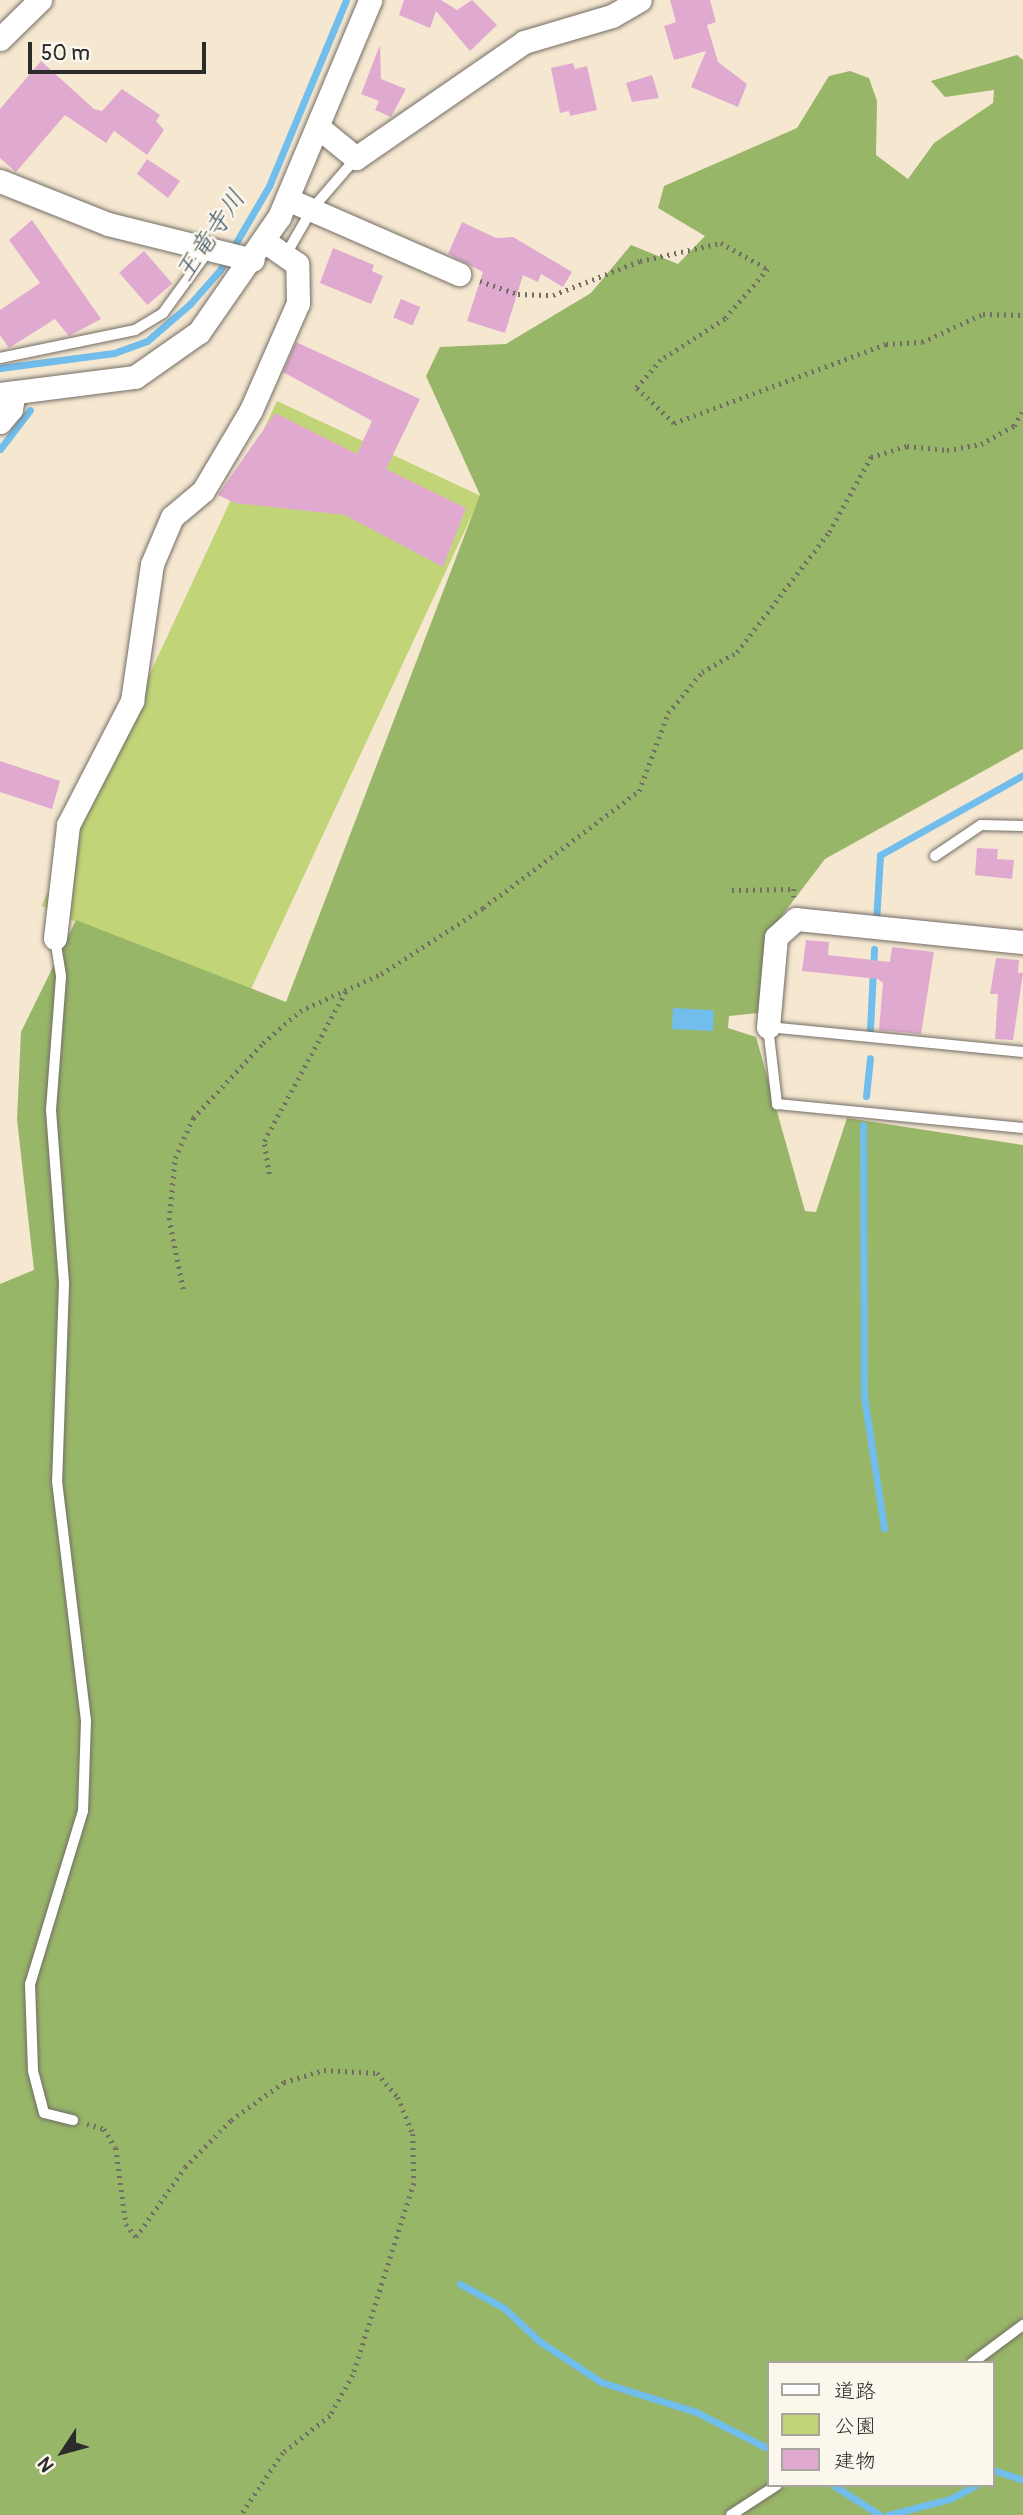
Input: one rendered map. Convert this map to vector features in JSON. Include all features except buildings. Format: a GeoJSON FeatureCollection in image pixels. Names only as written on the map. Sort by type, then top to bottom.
{"type":"FeatureCollection","features":[{"type":"Feature","properties":{"kind":"street"},"geometry":{"type":"LineString","coordinates":[[0,39],[40,0]]}},
{"type":"Feature","properties":{"kind":"street"},"geometry":{"type":"LineString","coordinates":[[0,422],[7,393],[135,377],[199,332],[239,251],[287,198],[370,0]]}},
{"type":"Feature","properties":{"kind":"street"},"geometry":{"type":"LineString","coordinates":[[317,127],[356,158],[524,42],[612,16],[640,0]]}},
{"type":"Feature","properties":{"kind":"street"},"geometry":{"type":"LineString","coordinates":[[0,181],[108,224],[239,251],[285,256],[297,264],[298,303],[245,421],[203,491],[172,517],[152,564],[132,701],[68,825],[55,938]]}},
{"type":"Feature","properties":{"kind":"street"},"geometry":{"type":"LineString","coordinates":[[287,198],[459,274]]}},
{"type":"Feature","properties":{"kind":"street"},"geometry":{"type":"LineString","coordinates":[[768,1027],[776,937],[796,919],[1023,942]]}},
{"type":"Feature","properties":{"kind":"lane"},"geometry":{"type":"LineString","coordinates":[[285,256],[312,209],[356,158]]}},
{"type":"Feature","properties":{"kind":"lane"},"geometry":{"type":"LineString","coordinates":[[0,358],[60,351],[135,330],[239,251]]}},
{"type":"Feature","properties":{"kind":"lane"},"geometry":{"type":"LineString","coordinates":[[935,856],[981,825],[1023,826]]}},
{"type":"Feature","properties":{"kind":"lane"},"geometry":{"type":"LineString","coordinates":[[55,938],[61,977],[51,1110],[64,1284],[57,1481],[86,1721],[83,1811],[30,1984],[33,2071],[44,2113],[73,2120]]}},
{"type":"Feature","properties":{"kind":"lane"},"geometry":{"type":"LineString","coordinates":[[1023,1052],[768,1027],[777,1104],[1023,1128]]}},
{"type":"Feature","properties":{"kind":"lane"},"geometry":{"type":"LineString","coordinates":[[975,2361],[1023,2325]]}},
{"type":"Feature","properties":{"kind":"lane"},"geometry":{"type":"LineString","coordinates":[[731,2515],[774,2487]]}},
{"type":"Feature","properties":{"kind":"path"},"geometry":{"type":"LineString","coordinates":[[459,274],[540,297],[639,261],[721,243],[768,269],[725,320],[661,360],[637,388],[674,424],[886,344],[922,342],[983,314],[1023,315]]}},
{"type":"Feature","properties":{"kind":"path"},"geometry":{"type":"LineString","coordinates":[[183,1289],[169,1220],[175,1158],[193,1118],[300,1011],[348,988],[483,908],[639,791],[668,713],[702,672],[737,652],[829,532],[871,457],[907,446],[947,450],[981,444],[1014,426],[1023,410]]}},
{"type":"Feature","properties":{"kind":"path"},"geometry":{"type":"LineString","coordinates":[[732,890],[794,889],[796,919]]}},
{"type":"Feature","properties":{"kind":"path"},"geometry":{"type":"LineString","coordinates":[[269,1174],[264,1141],[348,988]]}},
{"type":"Feature","properties":{"kind":"path"},"geometry":{"type":"LineString","coordinates":[[73,2120],[104,2129],[116,2148],[126,2224],[136,2237],[185,2167],[231,2120],[284,2082],[324,2070],[377,2073],[398,2096],[412,2134],[414,2183],[353,2375],[330,2416],[283,2453],[241,2515]]}},
{"type":"Feature","properties":{"kind":"green space"},"geometry":{"type":"Polygon","coordinates":[[[1017,55],[1023,60],[1023,749],[825,859],[767,935],[759,1013],[729,1016],[728,1028],[756,1037],[805,1211],[816,1212],[847,1118],[1023,1145],[1023,2515],[0,2515],[0,1284],[34,1270],[17,1119],[21,1032],[76,920],[286,1002],[480,495],[426,376],[440,347],[506,344],[591,293],[631,245],[678,264],[705,236],[658,208],[664,186],[797,128],[829,76],[850,71],[869,78],[877,101],[876,155],[908,179],[934,143],[993,103],[994,90],[945,97],[931,81],[1017,55]]]}},
{"type":"Feature","properties":{"kind":"green space"},"geometry":{"type":"Polygon","coordinates":[[[277,401],[481,496],[246,1001],[42,906],[277,401]]]}},
{"type":"Feature","properties":{"kind":"water"},"geometry":{"type":"Polygon","coordinates":[[[673,1008],[714,1010],[713,1031],[672,1029],[673,1008]]]}},
{"type":"Feature","properties":{"kind":"waterway","name":"王竜寺川"},"geometry":{"type":"LineString","coordinates":[[0,368],[114,353],[147,341],[190,304],[220,270],[269,186],[346,0]]}},
{"type":"Feature","properties":{"kind":"waterway"},"geometry":{"type":"LineString","coordinates":[[0,449],[30,410]]}},
{"type":"Feature","properties":{"kind":"waterway"},"geometry":{"type":"LineString","coordinates":[[876,921],[880,855],[1023,775]]}},
{"type":"Feature","properties":{"kind":"waterway"},"geometry":{"type":"LineString","coordinates":[[870,1029],[874,949]]}},
{"type":"Feature","properties":{"kind":"waterway"},"geometry":{"type":"LineString","coordinates":[[866,1096],[870,1058]]}},
{"type":"Feature","properties":{"kind":"waterway"},"geometry":{"type":"LineString","coordinates":[[863,1125],[864,1396],[884,1529]]}},
{"type":"Feature","properties":{"kind":"waterway"},"geometry":{"type":"LineString","coordinates":[[460,2284],[504,2308],[539,2341],[601,2382],[696,2412],[768,2448]]}},
{"type":"Feature","properties":{"kind":"waterway"},"geometry":{"type":"LineString","coordinates":[[995,2471],[1023,2480]]}},
{"type":"Feature","properties":{"kind":"waterway"},"geometry":{"type":"LineString","coordinates":[[836,2487],[880,2515]]}},
{"type":"Feature","properties":{"kind":"waterway"},"geometry":{"type":"LineString","coordinates":[[888,2515],[950,2499],[972,2487]]}}]}
